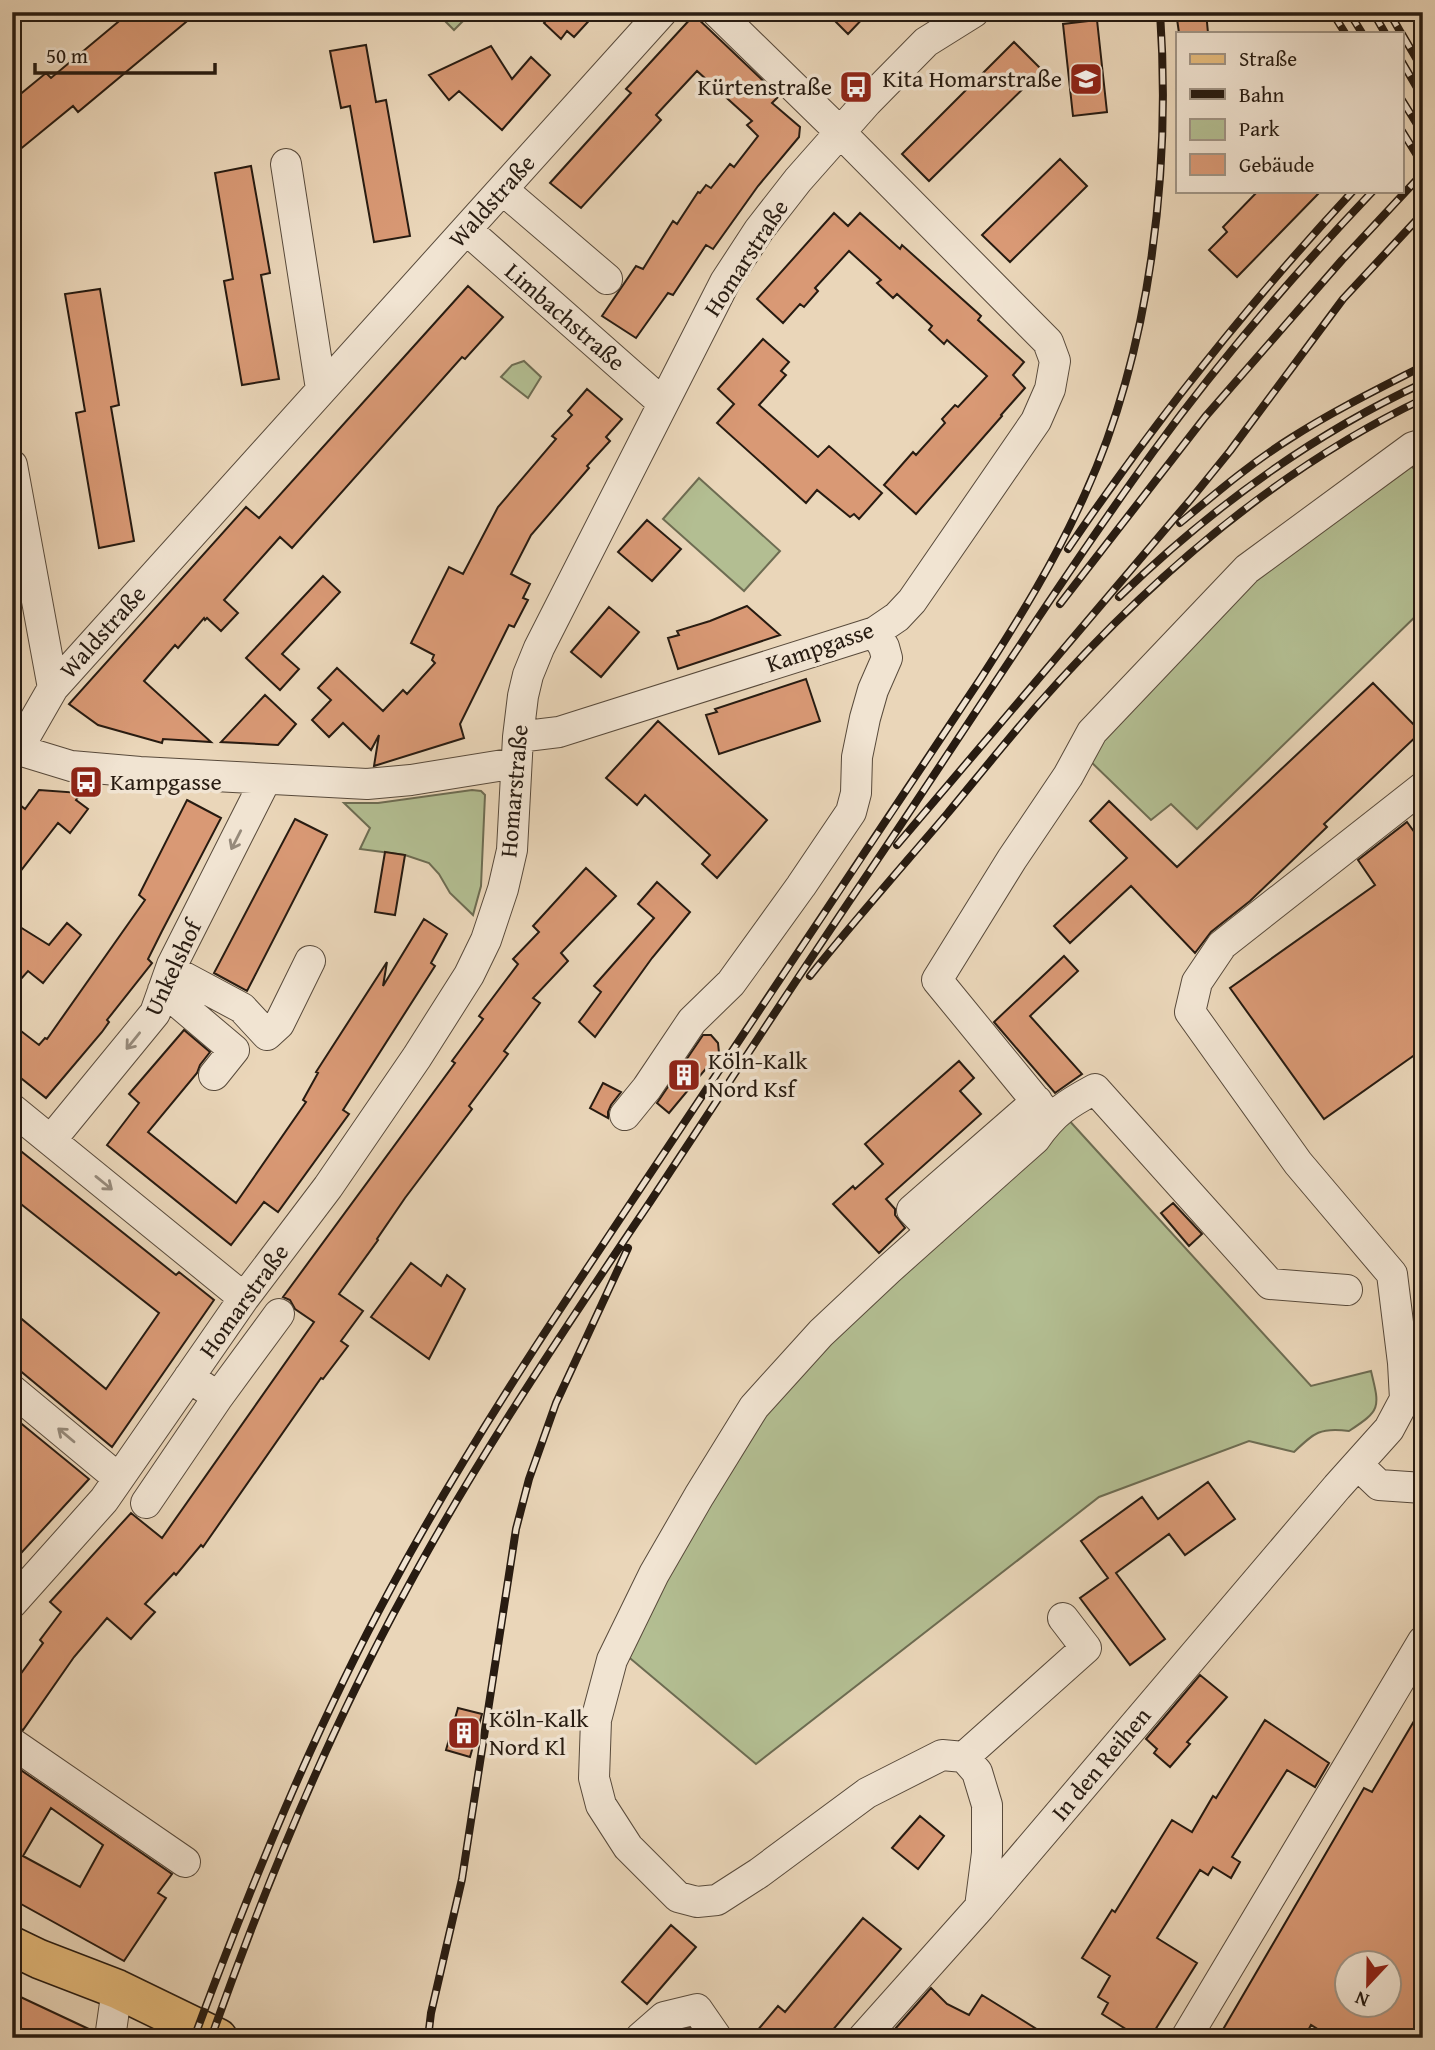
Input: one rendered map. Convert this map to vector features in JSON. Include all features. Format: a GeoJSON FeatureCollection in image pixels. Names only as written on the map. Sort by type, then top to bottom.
{"type":"FeatureCollection","features":[{"type":"Feature","properties":{"kind":"main road"},"geometry":{"type":"LineString","coordinates":[[12,1946],[117,1989],[218,2038]]}},
{"type":"Feature","properties":{"kind":"street","name":"Waldstraße"},"geometry":{"type":"LineString","coordinates":[[15,748],[53,688],[662,12]]}},
{"type":"Feature","properties":{"kind":"street"},"geometry":{"type":"LineString","coordinates":[[718,12],[840,132]]}},
{"type":"Feature","properties":{"kind":"street","name":"Homarstraße"},"geometry":{"type":"LineString","coordinates":[[12,1603],[104,1500],[244,1298],[328,1187],[417,1058],[469,975],[486,940],[503,889],[512,850],[517,750],[523,696],[539,649],[725,282],[759,230],[798,180],[876,92],[926,42],[974,12]]}},
{"type":"Feature","properties":{"kind":"street","name":"Kampgasse"},"geometry":{"type":"LineString","coordinates":[[15,748],[71,766],[266,779],[390,783],[517,750],[559,732],[874,632],[898,617],[912,601],[1036,421],[1050,389],[1055,361],[1048,342],[840,132]]}},
{"type":"Feature","properties":{"kind":"street"},"geometry":{"type":"LineString","coordinates":[[286,164],[321,389]]}},
{"type":"Feature","properties":{"kind":"street"},"geometry":{"type":"LineString","coordinates":[[503,190],[607,279]]}},
{"type":"Feature","properties":{"kind":"street","name":"Limbachstraße"},"geometry":{"type":"LineString","coordinates":[[467,230],[663,403]]}},
{"type":"Feature","properties":{"kind":"street"},"geometry":{"type":"LineString","coordinates":[[1043,1110],[936,980],[1068,776],[1092,732],[1247,569],[1413,447],[1423,444]]}},
{"type":"Feature","properties":{"kind":"street","name":"Waldstraße"},"geometry":{"type":"LineString","coordinates":[[12,465],[53,688]]}},
{"type":"Feature","properties":{"kind":"street"},"geometry":{"type":"LineString","coordinates":[[625,1115],[647,1088],[692,1021],[738,973],[852,813],[856,793],[857,757],[865,718],[873,690],[887,658],[884,647],[874,632]]}},
{"type":"Feature","properties":{"kind":"street","name":"Unkelshof"},"geometry":{"type":"LineString","coordinates":[[51,1140],[155,1013],[167,981],[266,779]]}},
{"type":"Feature","properties":{"kind":"street"},"geometry":{"type":"LineString","coordinates":[[1414,1391],[1392,1326],[1392,1274],[1298,1163],[1190,1012],[1197,982],[1222,945],[1423,788]]}},
{"type":"Feature","properties":{"kind":"street"},"geometry":{"type":"LineString","coordinates":[[167,981],[242,1008],[267,1035],[279,1024],[310,961]]}},
{"type":"Feature","properties":{"kind":"street"},"geometry":{"type":"LineString","coordinates":[[167,981],[234,1050],[214,1075]]}},
{"type":"Feature","properties":{"kind":"street"},"geometry":{"type":"LineString","coordinates":[[1043,1110],[1074,1100],[1095,1089],[1270,1284],[1347,1290]]}},
{"type":"Feature","properties":{"kind":"street"},"geometry":{"type":"LineString","coordinates":[[12,1109],[244,1298]]}},
{"type":"Feature","properties":{"kind":"street"},"geometry":{"type":"LineString","coordinates":[[980,1907],[987,1853],[987,1805],[977,1772],[964,1758],[942,1755],[867,1793],[759,1873],[717,1900],[697,1902],[678,1897],[628,1847],[601,1805],[594,1777],[596,1720],[612,1660],[654,1574],[754,1406],[821,1333],[1035,1139],[1043,1110]]}},
{"type":"Feature","properties":{"kind":"street"},"geometry":{"type":"LineString","coordinates":[[146,1503],[218,1397],[279,1314]]}},
{"type":"Feature","properties":{"kind":"street"},"geometry":{"type":"LineString","coordinates":[[189,1377],[218,1397]]}},
{"type":"Feature","properties":{"kind":"street"},"geometry":{"type":"LineString","coordinates":[[12,1391],[118,1478]]}},
{"type":"Feature","properties":{"kind":"street","name":"In den Reihen"},"geometry":{"type":"LineString","coordinates":[[863,2038],[980,1907],[1389,1429],[1405,1399],[1414,1391]]}},
{"type":"Feature","properties":{"kind":"street"},"geometry":{"type":"LineString","coordinates":[[1358,1465],[1379,1485],[1423,1488]]}},
{"type":"Feature","properties":{"kind":"street"},"geometry":{"type":"LineString","coordinates":[[964,1758],[1086,1648],[1063,1618]]}},
{"type":"Feature","properties":{"kind":"street"},"geometry":{"type":"LineString","coordinates":[[1186,2038],[1423,1641]]}},
{"type":"Feature","properties":{"kind":"street"},"geometry":{"type":"LineString","coordinates":[[12,1743],[185,1862]]}},
{"type":"Feature","properties":{"kind":"street"},"geometry":{"type":"LineString","coordinates":[[110,2038],[117,1989]]}},
{"type":"Feature","properties":{"kind":"street"},"geometry":{"type":"LineString","coordinates":[[640,2038],[664,2017],[697,2009],[718,2038]]}},
{"type":"Feature","properties":{"kind":"green space"},"geometry":{"type":"Polygon","coordinates":[[[436,12],[472,12],[454,30],[436,12]]]}},
{"type":"Feature","properties":{"kind":"green space"},"geometry":{"type":"Polygon","coordinates":[[[524,361],[541,377],[528,398],[501,377],[512,365],[524,361]]]}},
{"type":"Feature","properties":{"kind":"green space"},"geometry":{"type":"Polygon","coordinates":[[[1410,465],[1423,477],[1423,609],[1197,829],[1171,804],[1151,820],[1087,758],[1254,577],[1410,465]]]}},
{"type":"Feature","properties":{"kind":"green space"},"geometry":{"type":"Polygon","coordinates":[[[699,478],[780,551],[744,591],[663,519],[699,478]]]}},
{"type":"Feature","properties":{"kind":"green space"},"geometry":{"type":"Polygon","coordinates":[[[481,791],[485,795],[481,886],[473,915],[450,893],[429,863],[405,855],[360,849],[370,828],[344,803],[378,803],[481,791]]]}},
{"type":"Feature","properties":{"kind":"green space"},"geometry":{"type":"Polygon","coordinates":[[[1066,1117],[1311,1386],[1371,1371],[1376,1393],[1375,1407],[1367,1418],[1349,1431],[1331,1430],[1318,1433],[1294,1452],[1249,1441],[1099,1497],[756,1764],[625,1654],[646,1601],[779,1391],[1066,1117]]]}},
{"type":"Feature","properties":{"kind":"building"},"geometry":{"type":"Polygon","coordinates":[[[130,12],[198,12],[78,112],[73,106],[12,156],[12,101],[46,73],[51,78],[130,12]]]}},
{"type":"Feature","properties":{"kind":"building"},"geometry":{"type":"Polygon","coordinates":[[[546,12],[597,12],[574,37],[567,31],[561,39],[544,23],[550,16],[546,12]]]}},
{"type":"Feature","properties":{"kind":"building"},"geometry":{"type":"Polygon","coordinates":[[[826,12],[869,12],[848,34],[826,12]]]}},
{"type":"Feature","properties":{"kind":"building"},"geometry":{"type":"Polygon","coordinates":[[[1176,12],[1206,12],[1208,32],[1179,32],[1176,12]]]}},
{"type":"Feature","properties":{"kind":"building"},"geometry":{"type":"Polygon","coordinates":[[[694,15],[779,96],[772,103],[800,127],[799,137],[758,186],[713,249],[706,245],[673,295],[668,293],[636,338],[602,316],[636,266],[643,269],[673,221],[677,224],[698,192],[706,185],[711,188],[730,164],[734,167],[758,136],[747,125],[752,121],[697,71],[656,115],[661,120],[581,208],[550,183],[631,93],[626,89],[694,15]]]}},
{"type":"Feature","properties":{"kind":"building","name":"Kita Homarstraße"},"geometry":{"type":"Polygon","coordinates":[[[1097,20],[1107,112],[1073,116],[1063,24],[1097,20]]]}},
{"type":"Feature","properties":{"kind":"building"},"geometry":{"type":"Polygon","coordinates":[[[1014,42],[1042,70],[929,181],[902,154],[1014,42]]]}},
{"type":"Feature","properties":{"kind":"building"},"geometry":{"type":"Polygon","coordinates":[[[366,45],[376,102],[386,100],[410,236],[374,242],[350,106],[341,108],[330,51],[366,45]]]}},
{"type":"Feature","properties":{"kind":"building"},"geometry":{"type":"Polygon","coordinates":[[[491,46],[512,79],[531,57],[550,75],[502,130],[459,91],[449,100],[429,75],[491,46]]]}},
{"type":"Feature","properties":{"kind":"building"},"geometry":{"type":"Polygon","coordinates":[[[1060,159],[1087,186],[1010,262],[982,235],[1060,159]]]}},
{"type":"Feature","properties":{"kind":"building"},"geometry":{"type":"Polygon","coordinates":[[[251,166],[270,273],[261,275],[279,379],[242,385],[224,281],[233,279],[215,173],[251,166]]]}},
{"type":"Feature","properties":{"kind":"building"},"geometry":{"type":"Polygon","coordinates":[[[1257,192],[1320,192],[1237,277],[1209,250],[1227,232],[1223,227],[1257,192]]]}},
{"type":"Feature","properties":{"kind":"building"},"geometry":{"type":"Polygon","coordinates":[[[834,213],[848,226],[860,213],[900,249],[902,245],[981,316],[978,320],[1024,362],[1013,375],[1025,388],[916,514],[884,485],[913,452],[916,455],[945,423],[942,419],[955,405],[958,407],[987,376],[947,340],[944,344],[929,330],[932,326],[897,294],[893,298],[877,283],[881,280],[849,251],[815,288],[818,291],[804,307],[800,304],[783,323],[757,299],[834,213]]]}},
{"type":"Feature","properties":{"kind":"building"},"geometry":{"type":"Polygon","coordinates":[[[468,286],[503,317],[465,359],[462,357],[292,548],[280,537],[224,600],[238,613],[221,631],[204,618],[178,648],[175,645],[144,681],[211,742],[163,739],[162,743],[98,725],[69,704],[246,507],[259,518],[468,286]]]}},
{"type":"Feature","properties":{"kind":"building"},"geometry":{"type":"Polygon","coordinates":[[[100,289],[119,405],[111,407],[134,541],[99,548],[76,413],[85,411],[65,294],[100,289]]]}},
{"type":"Feature","properties":{"kind":"building"},"geometry":{"type":"Polygon","coordinates":[[[763,339],[789,362],[781,371],[786,375],[759,405],[818,457],[829,446],[882,493],[859,519],[854,514],[850,517],[817,490],[806,503],[717,423],[734,404],[718,389],[763,339]]]}},
{"type":"Feature","properties":{"kind":"building"},"geometry":{"type":"Polygon","coordinates":[[[587,389],[622,419],[606,437],[610,441],[587,466],[589,468],[531,535],[511,574],[530,584],[523,598],[528,600],[514,627],[509,625],[460,724],[464,738],[374,766],[379,735],[371,750],[343,723],[329,737],[312,720],[331,700],[318,688],[337,668],[383,711],[403,690],[407,694],[435,663],[432,660],[434,655],[411,643],[449,567],[463,574],[498,507],[556,439],[552,436],[572,415],[568,411],[587,389]]]}},
{"type":"Feature","properties":{"kind":"building"},"geometry":{"type":"Polygon","coordinates":[[[647,520],[681,549],[652,581],[618,552],[647,520]]]}},
{"type":"Feature","properties":{"kind":"building"},"geometry":{"type":"Polygon","coordinates":[[[323,576],[340,592],[282,654],[299,669],[280,690],[246,658],[323,576]]]}},
{"type":"Feature","properties":{"kind":"building"},"geometry":{"type":"Polygon","coordinates":[[[747,606],[780,635],[678,669],[668,638],[679,635],[677,631],[747,606]]]}},
{"type":"Feature","properties":{"kind":"building"},"geometry":{"type":"Polygon","coordinates":[[[609,607],[639,632],[601,677],[571,652],[609,607]]]}},
{"type":"Feature","properties":{"kind":"building"},"geometry":{"type":"Polygon","coordinates":[[[806,679],[820,721],[719,754],[706,715],[717,712],[715,709],[806,679]]]}},
{"type":"Feature","properties":{"kind":"building"},"geometry":{"type":"Polygon","coordinates":[[[1373,683],[1421,732],[1324,824],[1327,827],[1250,901],[1211,932],[1195,953],[1131,886],[1070,943],[1054,926],[1127,858],[1090,821],[1109,801],[1177,867],[1373,683]]]}},
{"type":"Feature","properties":{"kind":"building"},"geometry":{"type":"Polygon","coordinates":[[[265,695],[296,724],[278,745],[221,742],[265,695]]]}},
{"type":"Feature","properties":{"kind":"building"},"geometry":{"type":"Polygon","coordinates":[[[658,721],[767,820],[717,878],[702,864],[710,855],[645,795],[637,805],[606,778],[658,721]]]}},
{"type":"Feature","properties":{"kind":"building"},"geometry":{"type":"Polygon","coordinates":[[[39,790],[81,793],[76,800],[88,809],[70,833],[58,823],[12,882],[12,816],[20,805],[25,809],[39,790]]]}},
{"type":"Feature","properties":{"kind":"building"},"geometry":{"type":"Polygon","coordinates":[[[187,800],[221,818],[148,959],[152,963],[107,1020],[109,1022],[102,1032],[46,1098],[12,1071],[12,1041],[21,1031],[39,1045],[47,1039],[145,900],[139,895],[187,800]]]}},
{"type":"Feature","properties":{"kind":"building"},"geometry":{"type":"Polygon","coordinates":[[[295,819],[327,835],[247,991],[214,973],[295,819]]]}},
{"type":"Feature","properties":{"kind":"building"},"geometry":{"type":"Polygon","coordinates":[[[1407,822],[1423,844],[1423,1049],[1324,1119],[1230,988],[1375,885],[1358,860],[1407,822]]]}},
{"type":"Feature","properties":{"kind":"building"},"geometry":{"type":"Polygon","coordinates":[[[385,852],[405,855],[395,915],[375,912],[385,852]]]}},
{"type":"Feature","properties":{"kind":"building"},"geometry":{"type":"Polygon","coordinates":[[[586,868],[616,896],[561,953],[568,961],[533,998],[540,1003],[504,1051],[508,1054],[469,1106],[472,1109],[405,1198],[339,1294],[363,1311],[341,1341],[348,1346],[323,1379],[321,1378],[203,1547],[201,1545],[176,1575],[174,1573],[145,1604],[155,1612],[131,1639],[107,1618],[74,1657],[23,1730],[12,1726],[12,1686],[43,1643],[40,1640],[61,1612],[50,1602],[131,1513],[162,1538],[314,1322],[283,1297],[455,1063],[452,1061],[483,1019],[479,1016],[518,964],[513,959],[539,932],[533,926],[586,868]]]}},
{"type":"Feature","properties":{"kind":"building"},"geometry":{"type":"Polygon","coordinates":[[[657,882],[690,912],[652,958],[595,1037],[579,1022],[601,992],[594,986],[654,918],[638,904],[657,882]]]}},
{"type":"Feature","properties":{"kind":"building"},"geometry":{"type":"Polygon","coordinates":[[[424,919],[447,934],[431,963],[435,966],[343,1110],[349,1114],[278,1212],[264,1202],[231,1245],[107,1145],[139,1103],[129,1094],[184,1030],[210,1052],[197,1073],[148,1132],[236,1203],[306,1102],[303,1100],[318,1073],[316,1072],[387,962],[383,986],[424,919]]]}},
{"type":"Feature","properties":{"kind":"building"},"geometry":{"type":"Polygon","coordinates":[[[12,922],[49,945],[67,923],[81,935],[43,983],[28,971],[12,989],[12,922]]]}},
{"type":"Feature","properties":{"kind":"building"},"geometry":{"type":"Polygon","coordinates":[[[1064,956],[1078,971],[1030,1016],[1082,1074],[1055,1093],[994,1022],[1064,956]]]}},
{"type":"Feature","properties":{"kind":"building","name":"Köln-Kalk Nord Ksf"},"geometry":{"type":"Polygon","coordinates":[[[703,1035],[711,1035],[718,1043],[719,1053],[669,1113],[657,1103],[703,1035]]]}},
{"type":"Feature","properties":{"kind":"building"},"geometry":{"type":"Polygon","coordinates":[[[959,1061],[974,1078],[960,1091],[981,1114],[886,1199],[905,1228],[879,1253],[833,1204],[883,1164],[865,1144],[959,1061]]]}},
{"type":"Feature","properties":{"kind":"building"},"geometry":{"type":"Polygon","coordinates":[[[603,1083],[621,1092],[611,1105],[608,1118],[590,1108],[603,1083]]]}},
{"type":"Feature","properties":{"kind":"building"},"geometry":{"type":"Polygon","coordinates":[[[12,1144],[176,1275],[179,1272],[214,1300],[112,1447],[12,1364],[12,1311],[106,1389],[159,1313],[12,1197],[12,1144]]]}},
{"type":"Feature","properties":{"kind":"building"},"geometry":{"type":"Polygon","coordinates":[[[1173,1203],[1202,1234],[1189,1246],[1161,1213],[1173,1203]]]}},
{"type":"Feature","properties":{"kind":"building"},"geometry":{"type":"Polygon","coordinates":[[[411,1263],[441,1286],[447,1275],[465,1289],[429,1359],[371,1317],[411,1263]]]}},
{"type":"Feature","properties":{"kind":"building"},"geometry":{"type":"Polygon","coordinates":[[[12,1416],[89,1479],[12,1563],[12,1416]]]}},
{"type":"Feature","properties":{"kind":"building"},"geometry":{"type":"Polygon","coordinates":[[[1208,1482],[1235,1519],[1185,1555],[1169,1534],[1116,1573],[1165,1639],[1130,1665],[1080,1598],[1108,1578],[1081,1541],[1142,1497],[1158,1519],[1208,1482]]]}},
{"type":"Feature","properties":{"kind":"building"},"geometry":{"type":"Polygon","coordinates":[[[1200,1675],[1227,1697],[1187,1742],[1190,1744],[1170,1767],[1154,1753],[1157,1749],[1146,1739],[1200,1675]]]}},
{"type":"Feature","properties":{"kind":"building"},"geometry":{"type":"Polygon","coordinates":[[[1423,1706],[1423,2038],[1332,2038],[1311,2025],[1304,2038],[1218,2038],[1364,1788],[1372,1792],[1423,1706]]]}},
{"type":"Feature","properties":{"kind":"building","name":"Köln-Kalk Nord Kl"},"geometry":{"type":"Polygon","coordinates":[[[458,1708],[482,1714],[470,1757],[446,1750],[458,1708]]]}},
{"type":"Feature","properties":{"kind":"building"},"geometry":{"type":"Polygon","coordinates":[[[1265,1720],[1329,1763],[1315,1787],[1287,1770],[1232,1857],[1240,1862],[1231,1878],[1213,1867],[1208,1875],[1200,1870],[1157,1938],[1197,1963],[1150,2038],[1140,2038],[1102,2014],[1108,2003],[1098,1997],[1110,1976],[1082,1958],[1112,1910],[1115,1912],[1172,1820],[1192,1832],[1265,1720]]]}},
{"type":"Feature","properties":{"kind":"building"},"geometry":{"type":"Polygon","coordinates":[[[12,1764],[172,1874],[158,1893],[166,1898],[124,1961],[12,1899],[12,1764]],[[51,1808],[23,1856],[80,1887],[103,1845],[51,1808]]]}},
{"type":"Feature","properties":{"kind":"building"},"geometry":{"type":"Polygon","coordinates":[[[920,1816],[944,1836],[918,1869],[892,1848],[920,1816]]]}},
{"type":"Feature","properties":{"kind":"building"},"geometry":{"type":"Polygon","coordinates":[[[863,1918],[901,1949],[826,2038],[751,2038],[778,2006],[785,2012],[863,1918]]]}},
{"type":"Feature","properties":{"kind":"building"},"geometry":{"type":"Polygon","coordinates":[[[671,1925],[696,1947],[647,2004],[622,1982],[671,1925]]]}},
{"type":"Feature","properties":{"kind":"building"},"geometry":{"type":"Polygon","coordinates":[[[931,1988],[947,2004],[969,2015],[982,1995],[1051,2038],[905,2038],[895,2029],[931,1988]]]}},
{"type":"Feature","properties":{"kind":"building"},"geometry":{"type":"Polygon","coordinates":[[[12,1993],[93,2031],[93,2038],[12,2038],[12,1993]]]}},
{"type":"Feature","properties":{"kind":"railway"},"geometry":{"type":"LineString","coordinates":[[194,2038],[238,1923],[309,1753],[362,1642],[422,1533],[486,1424],[555,1317],[981,678],[1036,588],[1074,518],[1108,438],[1141,319],[1159,196],[1163,72],[1160,12]]}},
{"type":"Feature","properties":{"kind":"railway"},"geometry":{"type":"LineString","coordinates":[[1332,12],[1344,32]]}},
{"type":"Feature","properties":{"kind":"railway"},"geometry":{"type":"LineString","coordinates":[[1349,12],[1361,32]]}},
{"type":"Feature","properties":{"kind":"railway"},"geometry":{"type":"LineString","coordinates":[[1373,12],[1384,32]]}},
{"type":"Feature","properties":{"kind":"railway"},"geometry":{"type":"LineString","coordinates":[[1389,12],[1400,32]]}},
{"type":"Feature","properties":{"kind":"railway"},"geometry":{"type":"LineString","coordinates":[[1404,37],[1423,70]]}},
{"type":"Feature","properties":{"kind":"railway"},"geometry":{"type":"LineString","coordinates":[[1404,65],[1423,98]]}},
{"type":"Feature","properties":{"kind":"railway"},"geometry":{"type":"LineString","coordinates":[[1404,103],[1423,134]]}},
{"type":"Feature","properties":{"kind":"railway"},"geometry":{"type":"LineString","coordinates":[[1404,134],[1423,165]]}},
{"type":"Feature","properties":{"kind":"railway"},"geometry":{"type":"LineString","coordinates":[[1060,604],[1205,417],[1342,260],[1423,173]]}},
{"type":"Feature","properties":{"kind":"railway"},"geometry":{"type":"LineString","coordinates":[[1068,549],[1134,455],[1204,364],[1314,233],[1352,192]]}},
{"type":"Feature","properties":{"kind":"railway"},"geometry":{"type":"LineString","coordinates":[[211,2038],[275,1868],[323,1756],[404,1594],[491,1444],[809,961],[1042,612],[1153,452],[1231,351],[1315,253],[1372,192]]}},
{"type":"Feature","properties":{"kind":"railway"},"geometry":{"type":"LineString","coordinates":[[897,845],[1191,499],[1343,299],[1423,213]]}},
{"type":"Feature","properties":{"kind":"railway"},"geometry":{"type":"LineString","coordinates":[[1180,523],[1248,468],[1291,438],[1339,409],[1423,366]]}},
{"type":"Feature","properties":{"kind":"railway"},"geometry":{"type":"LineString","coordinates":[[1119,597],[1188,534],[1262,477],[1340,427],[1423,383]]}},
{"type":"Feature","properties":{"kind":"railway"},"geometry":{"type":"LineString","coordinates":[[810,976],[1035,708],[1077,662],[1166,574],[1263,495],[1314,460],[1423,399]]}},
{"type":"Feature","properties":{"kind":"railway"},"geometry":{"type":"LineString","coordinates":[[428,2038],[431,2013],[462,1879],[516,1529],[529,1479],[556,1403],[628,1248]]}},
{"type":"Feature","properties":{"kind":"place","name":"Kita Homarstraße"},"geometry":{"type":"Point","coordinates":[1086,79]}},
{"type":"Feature","properties":{"kind":"place","name":"Kürtenstraße"},"geometry":{"type":"Point","coordinates":[856,87]}},
{"type":"Feature","properties":{"kind":"place","name":"Kampgasse"},"geometry":{"type":"Point","coordinates":[86,782]}},
{"type":"Feature","properties":{"kind":"place","name":"Köln-Kalk Nord Ksf"},"geometry":{"type":"Point","coordinates":[684,1075]}},
{"type":"Feature","properties":{"kind":"place","name":"Köln-Kalk Nord Kl"},"geometry":{"type":"Point","coordinates":[464,1733]}}]}
